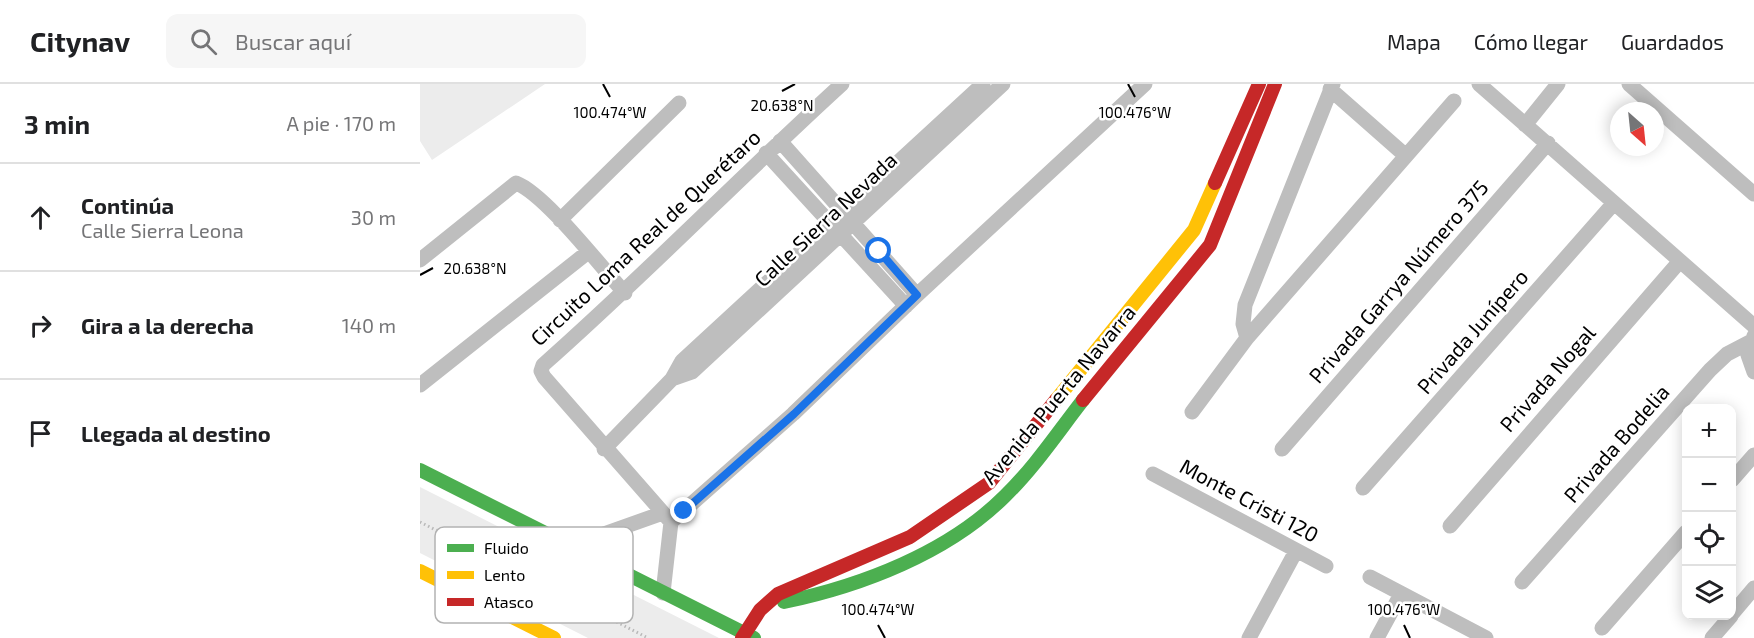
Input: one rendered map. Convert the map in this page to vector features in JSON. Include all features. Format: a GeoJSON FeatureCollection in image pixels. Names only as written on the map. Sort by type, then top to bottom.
{"type":"FeatureCollection","features":[{"type":"Feature","properties":{"kind":"street","name":"Circuito Loma Real de Querétaro"},"geometry":{"type":"LineString","coordinates":[[667,518],[604,449],[541,371],[543,364],[625,293],[766,153],[842,84]]}},
{"type":"Feature","properties":{"kind":"street","name":"Calle Sierra Nevada"},"geometry":{"type":"LineString","coordinates":[[849,217],[983,84]]}},
{"type":"Feature","properties":{"kind":"street","name":"Calle Sierra Nevada"},"geometry":{"type":"LineString","coordinates":[[604,449],[672,379],[682,361],[1003,84]]}},
{"type":"Feature","properties":{"kind":"street"},"geometry":{"type":"LineString","coordinates":[[633,528],[667,518],[794,414],[917,295],[1145,84]]}},
{"type":"Feature","properties":{"kind":"street","name":"Avenida Puerta Navarra"},"geometry":{"type":"LineString","coordinates":[[747,636],[760,610],[778,594],[910,537],[989,483],[1194,230],[1258,84]]}},
{"type":"Feature","properties":{"kind":"street","name":"Avenida Puerta Navarra"},"geometry":{"type":"LineString","coordinates":[[760,610],[791,599],[827,593],[920,555],[963,530],[1005,496],[1210,245],[1275,84]]}},
{"type":"Feature","properties":{"kind":"street"},"geometry":{"type":"LineString","coordinates":[[1479,84],[1754,326]]}},
{"type":"Feature","properties":{"kind":"street"},"geometry":{"type":"LineString","coordinates":[[1525,125],[1558,84]]}},
{"type":"Feature","properties":{"kind":"street"},"geometry":{"type":"LineString","coordinates":[[1629,84],[1754,194]]}},
{"type":"Feature","properties":{"kind":"street"},"geometry":{"type":"LineString","coordinates":[[1247,338],[1243,324],[1245,305],[1332,86],[1406,156]]}},
{"type":"Feature","properties":{"kind":"street"},"geometry":{"type":"LineString","coordinates":[[1192,412],[1247,338],[1454,101]]}},
{"type":"Feature","properties":{"kind":"street"},"geometry":{"type":"LineString","coordinates":[[560,220],[680,103]]}},
{"type":"Feature","properties":{"kind":"street"},"geometry":{"type":"LineString","coordinates":[[780,141],[917,295]]}},
{"type":"Feature","properties":{"kind":"street","name":"Privada Garrya Número 375"},"geometry":{"type":"LineString","coordinates":[[1282,449],[1548,144]]}},
{"type":"Feature","properties":{"kind":"street"},"geometry":{"type":"LineString","coordinates":[[766,153],[906,306]]}},
{"type":"Feature","properties":{"kind":"street"},"geometry":{"type":"LineString","coordinates":[[420,260],[516,183],[524,186],[560,220],[625,293]]}},
{"type":"Feature","properties":{"kind":"street","name":"Privada Junípero"},"geometry":{"type":"LineString","coordinates":[[1363,488],[1614,202]]}},
{"type":"Feature","properties":{"kind":"street"},"geometry":{"type":"LineString","coordinates":[[420,385],[588,252]]}},
{"type":"Feature","properties":{"kind":"street","name":"Privada Nogal"},"geometry":{"type":"LineString","coordinates":[[1450,526],[1680,261]]}},
{"type":"Feature","properties":{"kind":"street"},"geometry":{"type":"LineString","coordinates":[[1752,339],[1748,355],[1754,372]]}},
{"type":"Feature","properties":{"kind":"street","name":"Privada Bodelia"},"geometry":{"type":"LineString","coordinates":[[1522,582],[1710,369],[1727,354],[1752,339]]}},
{"type":"Feature","properties":{"kind":"street"},"geometry":{"type":"LineString","coordinates":[[1071,382],[1087,395]]}},
{"type":"Feature","properties":{"kind":"street"},"geometry":{"type":"LineString","coordinates":[[1736,475],[1754,455]]}},
{"type":"Feature","properties":{"kind":"street"},"geometry":{"type":"LineString","coordinates":[[420,470],[532,527]]}},
{"type":"Feature","properties":{"kind":"street","name":"Monte Cristi 120"},"geometry":{"type":"LineString","coordinates":[[1153,474],[1326,566]]}},
{"type":"Feature","properties":{"kind":"street"},"geometry":{"type":"LineString","coordinates":[[663,593],[667,518]]}},
{"type":"Feature","properties":{"kind":"street"},"geometry":{"type":"LineString","coordinates":[[1602,628],[1682,537]]}},
{"type":"Feature","properties":{"kind":"street"},"geometry":{"type":"LineString","coordinates":[[1249,638],[1296,551]]}},
{"type":"Feature","properties":{"kind":"street"},"geometry":{"type":"LineString","coordinates":[[420,571],[435,578]]}},
{"type":"Feature","properties":{"kind":"street"},"geometry":{"type":"LineString","coordinates":[[633,578],[747,636]]}},
{"type":"Feature","properties":{"kind":"street"},"geometry":{"type":"LineString","coordinates":[[1370,578],[1486,638]]}},
{"type":"Feature","properties":{"kind":"street"},"geometry":{"type":"LineString","coordinates":[[1736,609],[1754,588]]}},
{"type":"Feature","properties":{"kind":"street"},"geometry":{"type":"LineString","coordinates":[[1377,638],[1401,594]]}},
{"type":"Feature","properties":{"kind":"street"},"geometry":{"type":"LineString","coordinates":[[1712,638],[1727,620]]}},
{"type":"Feature","properties":{"kind":"street"},"geometry":{"type":"LineString","coordinates":[[524,623],[554,638]]}},
{"type":"Feature","properties":{"kind":"path"},"geometry":{"type":"LineString","coordinates":[[420,522],[435,530]]}},
{"type":"Feature","properties":{"kind":"path"},"geometry":{"type":"LineString","coordinates":[[619,623],[648,638]]}},
{"type":"Feature","properties":{"kind":"shaded area"},"geometry":{"type":"Polygon","coordinates":[[[420,84],[545,84],[432,160],[420,141],[420,84]]]}},
{"type":"Feature","properties":{"kind":"shaded area"},"geometry":{"type":"Polygon","coordinates":[[[420,487],[499,527],[435,527],[435,561],[420,553],[420,487]]]}},
{"type":"Feature","properties":{"kind":"shaded area"},"geometry":{"type":"Polygon","coordinates":[[[633,595],[719,638],[588,638],[558,623],[633,623],[633,595]]]}},
{"type":"Feature","properties":{"kind":"traffic: fast"},"geometry":{"type":"LineString","coordinates":[[784,602],[843,587],[873,576],[902,564],[957,534],[982,516],[1016,485],[1083,400]]}},
{"type":"Feature","properties":{"kind":"traffic: fast"},"geometry":{"type":"LineString","coordinates":[[420,470],[533,527]]}},
{"type":"Feature","properties":{"kind":"traffic: fast"},"geometry":{"type":"LineString","coordinates":[[633,577],[754,638]]}},
{"type":"Feature","properties":{"kind":"traffic: slow"},"geometry":{"type":"LineString","coordinates":[[1056,400],[1194,230],[1215,183]]}},
{"type":"Feature","properties":{"kind":"traffic: slow"},"geometry":{"type":"LineString","coordinates":[[420,571],[435,578]]}},
{"type":"Feature","properties":{"kind":"traffic: slow"},"geometry":{"type":"LineString","coordinates":[[524,623],[554,638]]}},
{"type":"Feature","properties":{"kind":"traffic: jam"},"geometry":{"type":"LineString","coordinates":[[1215,183],[1259,84]]}},
{"type":"Feature","properties":{"kind":"traffic: jam"},"geometry":{"type":"LineString","coordinates":[[1083,400],[1210,245],[1275,84]]}},
{"type":"Feature","properties":{"kind":"traffic: jam"},"geometry":{"type":"LineString","coordinates":[[742,638],[760,610],[778,594],[910,537],[989,483],[1056,400]]}},
{"type":"Feature","properties":{"kind":"route"},"geometry":{"type":"LineString","coordinates":[[684,511],[794,414],[917,295],[879,251]]}}]}
